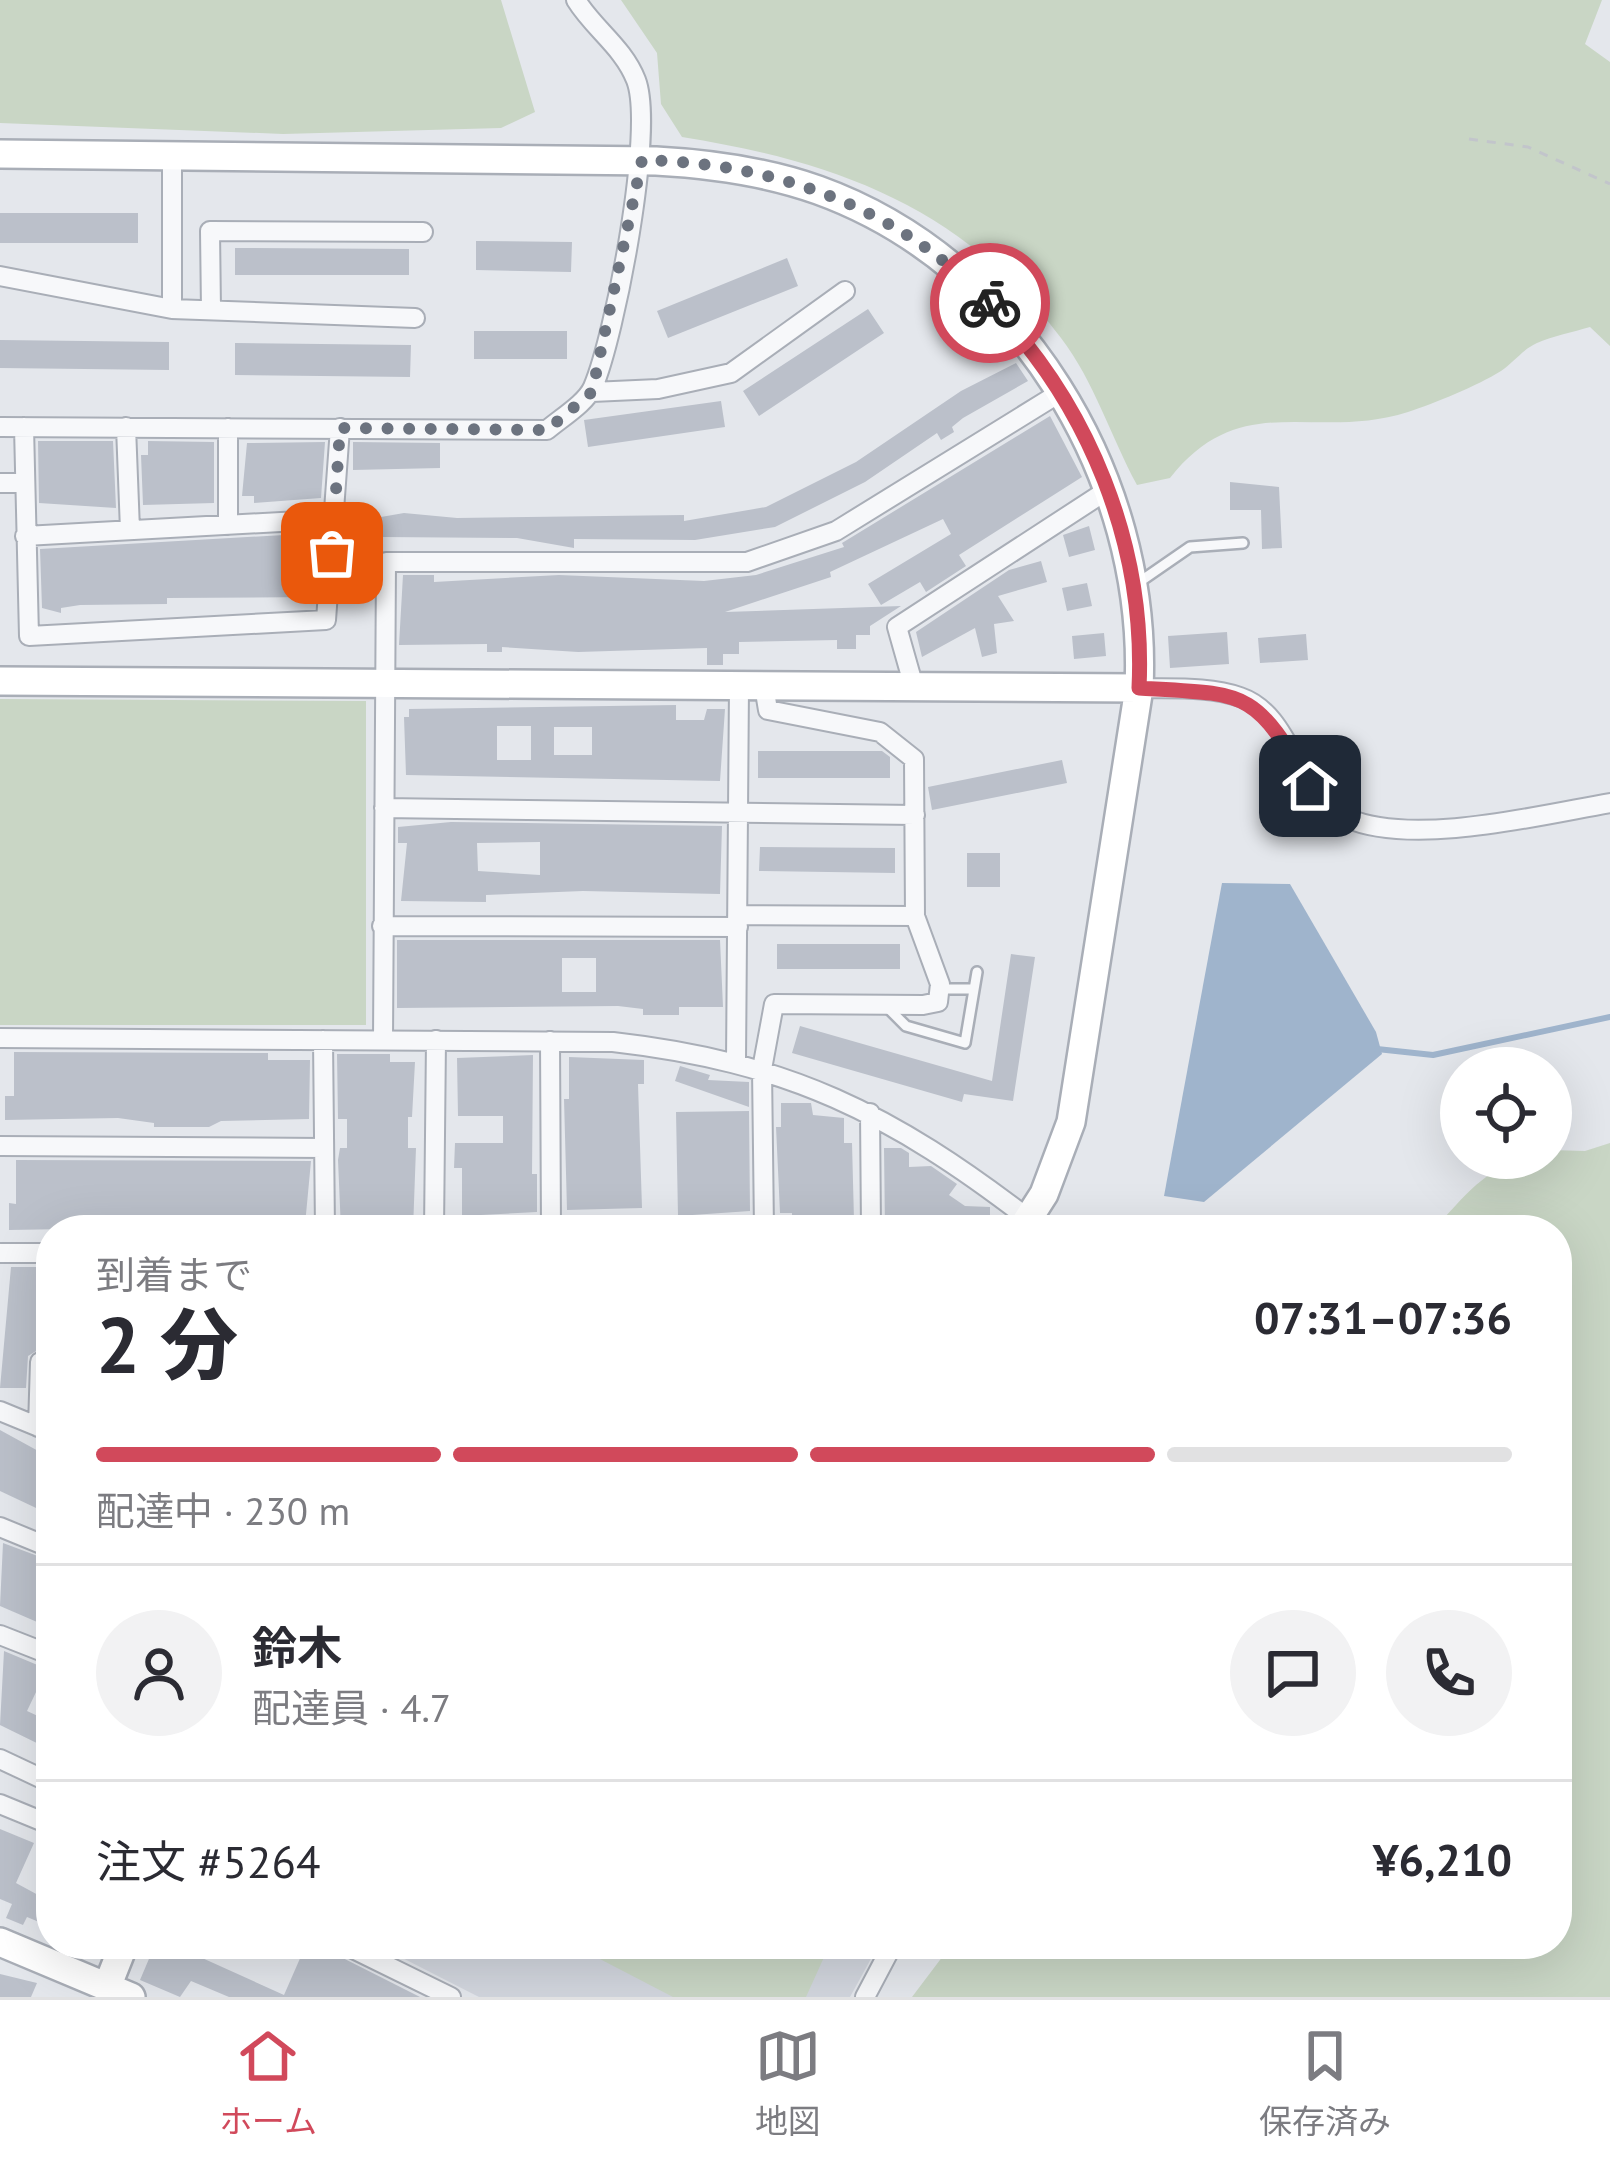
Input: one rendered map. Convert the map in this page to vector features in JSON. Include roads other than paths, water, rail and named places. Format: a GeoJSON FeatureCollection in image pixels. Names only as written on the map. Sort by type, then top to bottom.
{"type":"FeatureCollection","features":[{"type":"Feature","properties":{"kind":"street"},"geometry":{"type":"LineString","coordinates":[[576,0],[590,22],[623,52],[638,83],[642,160],[592,392]]}},
{"type":"Feature","properties":{"kind":"street"},"geometry":{"type":"LineString","coordinates":[[0,154],[710,164],[789,180],[895,226],[980,293],[1061,392],[1109,489],[1140,635],[1139,688],[1071,1122],[1029,1215]]}},
{"type":"Feature","properties":{"kind":"street"},"geometry":{"type":"LineString","coordinates":[[172,155],[172,309]]}},
{"type":"Feature","properties":{"kind":"street"},"geometry":{"type":"LineString","coordinates":[[211,310],[210,231],[423,232]]}},
{"type":"Feature","properties":{"kind":"street"},"geometry":{"type":"LineString","coordinates":[[0,276],[172,309],[415,318]]}},
{"type":"Feature","properties":{"kind":"street"},"geometry":{"type":"LineString","coordinates":[[0,427],[547,430],[592,392],[658,389],[731,374],[845,291]]}},
{"type":"Feature","properties":{"kind":"street"},"geometry":{"type":"LineString","coordinates":[[383,1040],[386,562],[747,562],[836,531],[1061,392]]}},
{"type":"Feature","properties":{"kind":"street"},"geometry":{"type":"LineString","coordinates":[[23,427],[28,636],[326,620],[340,428]]}},
{"type":"Feature","properties":{"kind":"street"},"geometry":{"type":"LineString","coordinates":[[126,427],[130,530]]}},
{"type":"Feature","properties":{"kind":"street"},"geometry":{"type":"LineString","coordinates":[[228,428],[228,525]]}},
{"type":"Feature","properties":{"kind":"street"},"geometry":{"type":"LineString","coordinates":[[0,482],[25,483]]}},
{"type":"Feature","properties":{"kind":"street"},"geometry":{"type":"LineString","coordinates":[[914,687],[897,626],[1109,489]]}},
{"type":"Feature","properties":{"kind":"street"},"geometry":{"type":"LineString","coordinates":[[25,536],[335,519]]}},
{"type":"Feature","properties":{"kind":"street"},"geometry":{"type":"LineString","coordinates":[[0,681],[1139,688],[1240,697],[1268,717],[1324,801],[1346,817],[1390,830],[1610,803]]}},
{"type":"Feature","properties":{"kind":"street"},"geometry":{"type":"LineString","coordinates":[[736,1060],[739,812],[752,686]]}},
{"type":"Feature","properties":{"kind":"street"},"geometry":{"type":"LineString","coordinates":[[752,686],[769,710],[861,726],[900,742],[914,759],[915,916],[939,988],[938,1002],[887,1007],[774,1004],[762,1069],[764,1215]]}},
{"type":"Feature","properties":{"kind":"street"},"geometry":{"type":"LineString","coordinates":[[384,808],[915,814]]}},
{"type":"Feature","properties":{"kind":"street"},"geometry":{"type":"LineString","coordinates":[[382,926],[915,916]]}},
{"type":"Feature","properties":{"kind":"street"},"geometry":{"type":"LineString","coordinates":[[0,1039],[613,1042],[736,1060],[870,1112],[952,1160],[1014,1215]]}},
{"type":"Feature","properties":{"kind":"street"},"geometry":{"type":"LineString","coordinates":[[323,1040],[325,1215]]}},
{"type":"Feature","properties":{"kind":"street"},"geometry":{"type":"LineString","coordinates":[[434,1215],[436,1040]]}},
{"type":"Feature","properties":{"kind":"street"},"geometry":{"type":"LineString","coordinates":[[550,1041],[550,1215]]}},
{"type":"Feature","properties":{"kind":"street"},"geometry":{"type":"LineString","coordinates":[[870,1112],[871,1215]]}},
{"type":"Feature","properties":{"kind":"street"},"geometry":{"type":"LineString","coordinates":[[0,1146],[324,1148]]}},
{"type":"Feature","properties":{"kind":"street"},"geometry":{"type":"LineString","coordinates":[[0,1253],[36,1253]]}},
{"type":"Feature","properties":{"kind":"street"},"geometry":{"type":"LineString","coordinates":[[0,1411],[36,1426]]}},
{"type":"Feature","properties":{"kind":"street"},"geometry":{"type":"LineString","coordinates":[[0,1527],[36,1542]]}},
{"type":"Feature","properties":{"kind":"street"},"geometry":{"type":"LineString","coordinates":[[0,1635],[36,1649]]}},
{"type":"Feature","properties":{"kind":"street"},"geometry":{"type":"LineString","coordinates":[[0,1760],[36,1776]]}},
{"type":"Feature","properties":{"kind":"street"},"geometry":{"type":"LineString","coordinates":[[0,1804],[36,1819]]}},
{"type":"Feature","properties":{"kind":"street"},"geometry":{"type":"LineString","coordinates":[[0,1942],[36,1958]]}},
{"type":"Feature","properties":{"kind":"street"},"geometry":{"type":"LineString","coordinates":[[37,1959],[114,1994],[121,1959]]}},
{"type":"Feature","properties":{"kind":"street"},"geometry":{"type":"LineString","coordinates":[[374,1959],[451,1997]]}},
{"type":"Feature","properties":{"kind":"street"},"geometry":{"type":"LineString","coordinates":[[866,1997],[885,1959]]}},
{"type":"Feature","properties":{"kind":"lane"},"geometry":{"type":"LineString","coordinates":[[1132,586],[1190,548],[1243,544]]}},
{"type":"Feature","properties":{"kind":"lane"},"geometry":{"type":"LineString","coordinates":[[887,1007],[906,1026],[965,1043],[977,972]]}},
{"type":"Feature","properties":{"kind":"lane"},"geometry":{"type":"LineString","coordinates":[[939,988],[974,989]]}},
{"type":"Feature","properties":{"kind":"water"},"geometry":{"type":"Polygon","coordinates":[[[1222,883],[1290,884],[1376,1032],[1382,1054],[1204,1202],[1164,1196],[1222,883]]]}},
{"type":"Feature","properties":{"kind":"waterway"},"geometry":{"type":"LineString","coordinates":[[1377,1049],[1433,1055],[1610,1017]]}}]}
